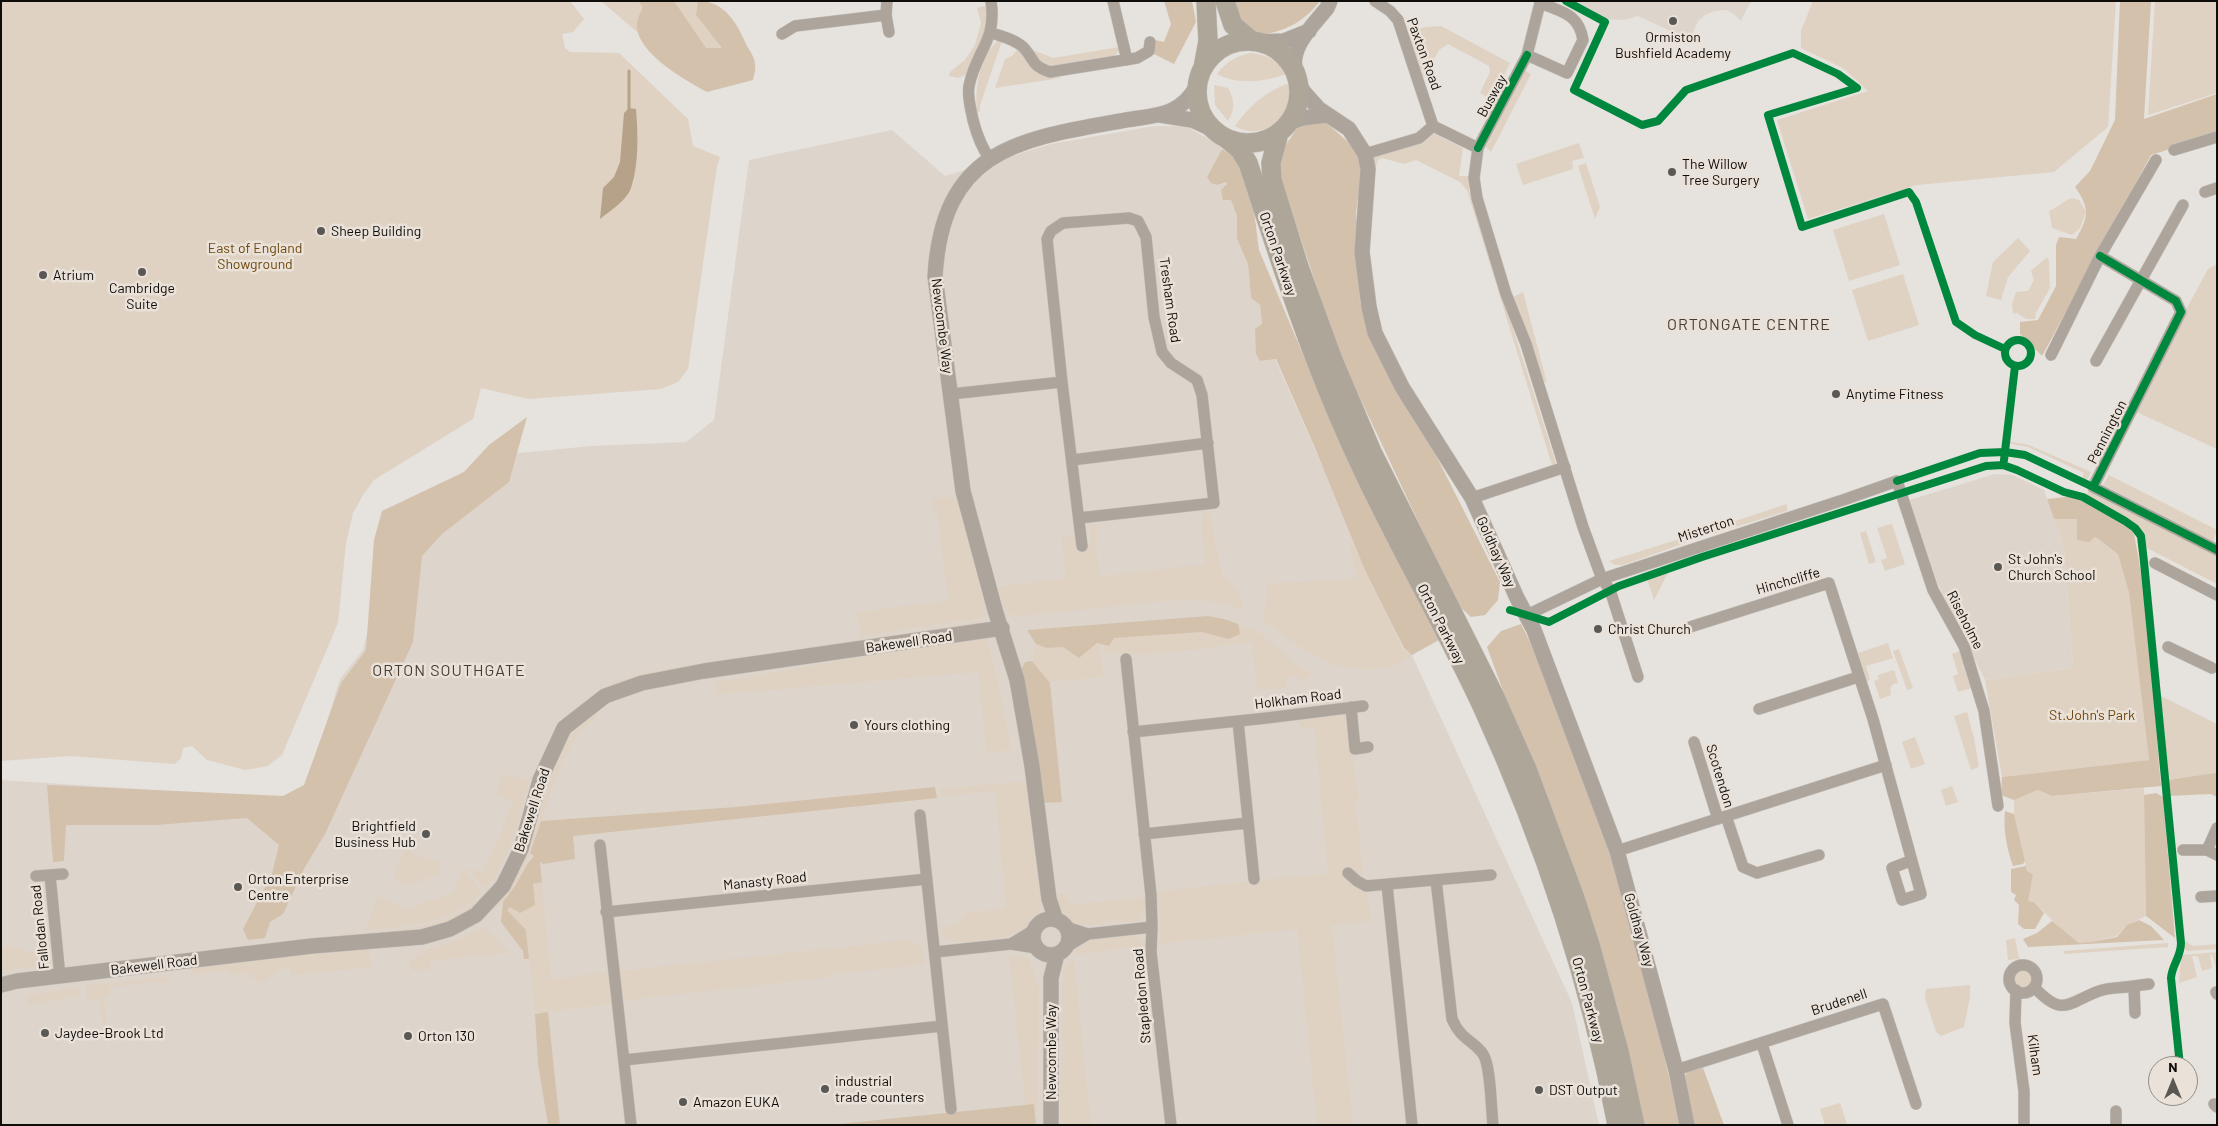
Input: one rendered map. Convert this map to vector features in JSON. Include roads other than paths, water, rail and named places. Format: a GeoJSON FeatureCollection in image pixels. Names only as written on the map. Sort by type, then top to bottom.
{"type":"FeatureCollection","features":[{"type":"Feature","properties":{"kind":"main road"},"geometry":{"type":"LineString","coordinates":[[1206,1],[1208,41],[1200,77],[1200,110],[1220,134],[1240,143],[1254,143],[1267,140],[1284,128],[1296,110],[1299,95],[1297,76],[1290,63],[1276,50],[1255,42],[1233,25],[1224,1]]}},
{"type":"Feature","properties":{"kind":"main road"},"geometry":{"type":"LineString","coordinates":[[1200,77],[1218,51],[1240,42],[1255,42]]}},
{"type":"Feature","properties":{"kind":"main road","name":"Orton Parkway"},"geometry":{"type":"LineString","coordinates":[[1284,128],[1271,164],[1272,180],[1299,267],[1333,360],[1372,452],[1496,697],[1530,778],[1575,898],[1591,948],[1619,1051],[1635,1125]]}},
{"type":"Feature","properties":{"kind":"main road","name":"Orton Parkway"},"geometry":{"type":"LineString","coordinates":[[1220,134],[1240,150],[1248,164],[1308,338],[1357,459],[1452,646],[1512,775],[1540,845],[1576,954],[1594,1022],[1617,1125]]}},
{"type":"Feature","properties":{"kind":"street"},"geometry":{"type":"LineString","coordinates":[[887,1],[886,15],[889,32]]}},
{"type":"Feature","properties":{"kind":"street"},"geometry":{"type":"LineString","coordinates":[[990,158],[982,148],[978,138],[969,103],[968,87],[974,69],[991,33],[994,17],[991,1]]}},
{"type":"Feature","properties":{"kind":"street"},"geometry":{"type":"LineString","coordinates":[[1113,1],[1127,60]]}},
{"type":"Feature","properties":{"kind":"street"},"geometry":{"type":"LineString","coordinates":[[1297,76],[1294,54],[1330,1]]}},
{"type":"Feature","properties":{"kind":"street","name":"Paxton Road"},"geometry":{"type":"LineString","coordinates":[[1375,1],[1390,11],[1400,26],[1433,126]]}},
{"type":"Feature","properties":{"kind":"street","name":"Busway"},"geometry":{"type":"LineString","coordinates":[[1527,55],[1567,73],[1583,40],[1579,24],[1574,18],[1540,3],[1527,55],[1478,148],[1474,178],[1477,198],[1506,294],[1526,344],[1583,527],[1602,579],[1610,590],[1638,677]]}},
{"type":"Feature","properties":{"kind":"street"},"geometry":{"type":"LineString","coordinates":[[782,34],[795,26],[886,15]]}},
{"type":"Feature","properties":{"kind":"street"},"geometry":{"type":"LineString","coordinates":[[1255,42],[1284,41],[1309,30]]}},
{"type":"Feature","properties":{"kind":"street"},"geometry":{"type":"LineString","coordinates":[[991,33],[1006,36],[1020,45],[1036,66],[1050,72],[1144,56],[1149,51],[1150,42]]}},
{"type":"Feature","properties":{"kind":"street","name":"Goldhay Way"},"geometry":{"type":"LineString","coordinates":[[1297,76],[1310,101],[1328,116],[1349,129],[1365,154],[1368,169],[1362,252],[1368,307],[1376,333],[1402,387],[1472,498],[1527,616],[1568,718],[1617,851],[1676,1070],[1687,1125]]}},
{"type":"Feature","properties":{"kind":"street","name":"Newcombe Way"},"geometry":{"type":"LineString","coordinates":[[1049,924],[1049,899],[1032,766],[1017,680],[963,491],[935,276],[936,253],[943,222],[954,197],[972,174],[990,158],[1016,144],[1048,134],[1160,115],[1186,102],[1200,77]]}},
{"type":"Feature","properties":{"kind":"street","name":"Newcombe Way"},"geometry":{"type":"LineString","coordinates":[[1160,115],[1192,120],[1220,134]]}},
{"type":"Feature","properties":{"kind":"street"},"geometry":{"type":"LineString","coordinates":[[1284,128],[1308,117],[1328,116]]}},
{"type":"Feature","properties":{"kind":"street"},"geometry":{"type":"LineString","coordinates":[[1365,154],[1419,138],[1433,126],[1478,148]]}},
{"type":"Feature","properties":{"kind":"street"},"geometry":{"type":"LineString","coordinates":[[2174,150],[2217,137]]}},
{"type":"Feature","properties":{"kind":"street"},"geometry":{"type":"LineString","coordinates":[[2051,355],[2100,256],[2156,160]]}},
{"type":"Feature","properties":{"kind":"street"},"geometry":{"type":"LineString","coordinates":[[2205,192],[2217,188]]}},
{"type":"Feature","properties":{"kind":"street"},"geometry":{"type":"LineString","coordinates":[[2096,361],[2183,205]]}},
{"type":"Feature","properties":{"kind":"street","name":"Tresham Road"},"geometry":{"type":"LineString","coordinates":[[1079,518],[1214,503],[1202,395],[1197,380],[1171,363],[1162,352],[1154,317],[1146,237],[1138,222],[1129,218],[1063,223],[1051,231],[1047,239],[1082,546]]}},
{"type":"Feature","properties":{"kind":"street","name":"Pennington"},"geometry":{"type":"LineString","coordinates":[[2100,256],[2176,301],[2181,312],[2094,487],[2217,550]]}},
{"type":"Feature","properties":{"kind":"street"},"geometry":{"type":"LineString","coordinates":[[951,394],[1062,382]]}},
{"type":"Feature","properties":{"kind":"street"},"geometry":{"type":"LineString","coordinates":[[1072,460],[1208,443]]}},
{"type":"Feature","properties":{"kind":"street"},"geometry":{"type":"LineString","coordinates":[[1472,498],[1565,467]]}},
{"type":"Feature","properties":{"kind":"street","name":"Misterton"},"geometry":{"type":"LineString","coordinates":[[1527,616],[1602,579],[1846,499],[1897,480]]}},
{"type":"Feature","properties":{"kind":"street","name":"Riseholme"},"geometry":{"type":"LineString","coordinates":[[1897,480],[1933,590],[1964,646],[1984,711],[1998,806]]}},
{"type":"Feature","properties":{"kind":"street"},"geometry":{"type":"LineString","coordinates":[[2155,562],[2217,595]]}},
{"type":"Feature","properties":{"kind":"street","name":"Hinchcliffe"},"geometry":{"type":"LineString","coordinates":[[1690,627],[1828,583],[1886,765],[1908,842],[1910,861]]}},
{"type":"Feature","properties":{"kind":"street","name":"Bakewell Road"},"geometry":{"type":"LineString","coordinates":[[1,985],[312,946],[422,937],[450,929],[476,915],[503,886],[521,849],[540,780],[564,728],[605,696],[642,683],[704,671],[1002,628]]}},
{"type":"Feature","properties":{"kind":"street"},"geometry":{"type":"LineString","coordinates":[[2168,647],[2215,666]]}},
{"type":"Feature","properties":{"kind":"street"},"geometry":{"type":"LineString","coordinates":[[1126,660],[1151,895],[1152,927]]}},
{"type":"Feature","properties":{"kind":"street"},"geometry":{"type":"LineString","coordinates":[[1759,709],[1858,677]]}},
{"type":"Feature","properties":{"kind":"street","name":"Holkham Road"},"geometry":{"type":"LineString","coordinates":[[1133,732],[1363,706]]}},
{"type":"Feature","properties":{"kind":"street"},"geometry":{"type":"LineString","coordinates":[[1351,708],[1355,749],[1368,747]]}},
{"type":"Feature","properties":{"kind":"street","name":"Holkham Road"},"geometry":{"type":"LineString","coordinates":[[1238,721],[1254,879]]}},
{"type":"Feature","properties":{"kind":"street","name":"Scotendon"},"geometry":{"type":"LineString","coordinates":[[1694,742],[1722,817]]}},
{"type":"Feature","properties":{"kind":"street"},"geometry":{"type":"LineString","coordinates":[[1617,851],[1886,765]]}},
{"type":"Feature","properties":{"kind":"street"},"geometry":{"type":"LineString","coordinates":[[920,815],[951,1110]]}},
{"type":"Feature","properties":{"kind":"street"},"geometry":{"type":"LineString","coordinates":[[1722,817],[1743,867],[1757,873],[1819,854]]}},
{"type":"Feature","properties":{"kind":"street"},"geometry":{"type":"LineString","coordinates":[[1144,834],[1248,823]]}},
{"type":"Feature","properties":{"kind":"street"},"geometry":{"type":"LineString","coordinates":[[2183,850],[2212,852],[2217,828]]}},
{"type":"Feature","properties":{"kind":"street"},"geometry":{"type":"LineString","coordinates":[[600,845],[631,1125]]}},
{"type":"Feature","properties":{"kind":"street"},"geometry":{"type":"LineString","coordinates":[[1348,873],[1356,882],[1366,886],[1491,875]]}},
{"type":"Feature","properties":{"kind":"street","name":"Fallodan Road"},"geometry":{"type":"LineString","coordinates":[[36,876],[63,874]]}},
{"type":"Feature","properties":{"kind":"street","name":"Fallodan Road"},"geometry":{"type":"LineString","coordinates":[[50,875],[60,977]]}},
{"type":"Feature","properties":{"kind":"street","name":"Manasty Road"},"geometry":{"type":"LineString","coordinates":[[606,912],[927,880]]}},
{"type":"Feature","properties":{"kind":"street"},"geometry":{"type":"LineString","coordinates":[[1436,880],[1452,1019],[1461,1035],[1483,1054],[1487,1065],[1492,1125]]}},
{"type":"Feature","properties":{"kind":"street"},"geometry":{"type":"LineString","coordinates":[[1387,885],[1412,1125]]}},
{"type":"Feature","properties":{"kind":"street"},"geometry":{"type":"LineString","coordinates":[[2201,897],[2217,896]]}},
{"type":"Feature","properties":{"kind":"street"},"geometry":{"type":"LineString","coordinates":[[935,952],[1011,944],[1050,951],[1069,939],[1049,924]]}},
{"type":"Feature","properties":{"kind":"street"},"geometry":{"type":"LineString","coordinates":[[1011,944],[1049,924]]}},
{"type":"Feature","properties":{"kind":"street"},"geometry":{"type":"LineString","coordinates":[[1049,924],[1033,942],[1050,951]]}},
{"type":"Feature","properties":{"kind":"street","name":"Stapledon Road"},"geometry":{"type":"LineString","coordinates":[[1049,924],[1088,934]]}},
{"type":"Feature","properties":{"kind":"street","name":"Stapledon Road"},"geometry":{"type":"LineString","coordinates":[[1050,951],[1088,934],[1152,927],[1151,952],[1170,1125]]}},
{"type":"Feature","properties":{"kind":"street","name":"Newcombe Way"},"geometry":{"type":"LineString","coordinates":[[1050,951],[1051,1125]]}},
{"type":"Feature","properties":{"kind":"street","name":"Kilham"},"geometry":{"type":"LineString","coordinates":[[2024,1125],[2024,1091],[2015,1023],[2016,990],[2010,984],[2010,976],[2014,969],[2021,965],[2034,970],[2037,978],[2034,987]]}},
{"type":"Feature","properties":{"kind":"street"},"geometry":{"type":"LineString","coordinates":[[2016,990],[2027,992],[2034,987],[2047,1001],[2066,1006],[2100,990],[2149,984]]}},
{"type":"Feature","properties":{"kind":"street"},"geometry":{"type":"LineString","coordinates":[[2134,986],[2135,1013]]}},
{"type":"Feature","properties":{"kind":"street","name":"Brudenell"},"geometry":{"type":"LineString","coordinates":[[1676,1070],[1882,1004],[1916,1104]]}},
{"type":"Feature","properties":{"kind":"street"},"geometry":{"type":"LineString","coordinates":[[624,1060],[942,1026]]}},
{"type":"Feature","properties":{"kind":"street"},"geometry":{"type":"LineString","coordinates":[[1762,1044],[1788,1125]]}},
{"type":"Feature","properties":{"kind":"street"},"geometry":{"type":"LineString","coordinates":[[2116,1111],[2116,1125]]}},
{"type":"Feature","properties":{"kind":"waterway"},"geometry":{"type":"LineString","coordinates":[[629,71],[629,112]]}},
{"type":"Feature","properties":{"kind":"place","name":"Ormiston Bushfield Academy"},"geometry":{"type":"Point","coordinates":[1673,21]}},
{"type":"Feature","properties":{"kind":"place","name":"The Willow Tree Surgery"},"geometry":{"type":"Point","coordinates":[1672,172]}},
{"type":"Feature","properties":{"kind":"place","name":"Sheep Building"},"geometry":{"type":"Point","coordinates":[321,231]}},
{"type":"Feature","properties":{"kind":"place","name":"Cambridge Suite"},"geometry":{"type":"Point","coordinates":[142,272]}},
{"type":"Feature","properties":{"kind":"place","name":"Atrium"},"geometry":{"type":"Point","coordinates":[43,275]}},
{"type":"Feature","properties":{"kind":"place","name":"Anytime Fitness"},"geometry":{"type":"Point","coordinates":[1836,394]}},
{"type":"Feature","properties":{"kind":"place","name":"St John's Church School"},"geometry":{"type":"Point","coordinates":[1998,567]}},
{"type":"Feature","properties":{"kind":"place","name":"Christ Church"},"geometry":{"type":"Point","coordinates":[1598,629]}},
{"type":"Feature","properties":{"kind":"place","name":"Yours clothing"},"geometry":{"type":"Point","coordinates":[854,725]}},
{"type":"Feature","properties":{"kind":"place","name":"Brightfield Business Hub"},"geometry":{"type":"Point","coordinates":[426,834]}},
{"type":"Feature","properties":{"kind":"place","name":"Orton Enterprise Centre"},"geometry":{"type":"Point","coordinates":[238,887]}},
{"type":"Feature","properties":{"kind":"place","name":"Jaydee-Brook Ltd"},"geometry":{"type":"Point","coordinates":[45,1033]}},
{"type":"Feature","properties":{"kind":"place","name":"Orton 130"},"geometry":{"type":"Point","coordinates":[408,1036]}},
{"type":"Feature","properties":{"kind":"place","name":"industrial trade counters"},"geometry":{"type":"Point","coordinates":[825,1089]}},
{"type":"Feature","properties":{"kind":"place","name":"DST Output"},"geometry":{"type":"Point","coordinates":[1539,1090]}},
{"type":"Feature","properties":{"kind":"place","name":"Amazon EUKA"},"geometry":{"type":"Point","coordinates":[683,1102]}},
{"type":"Feature","properties":{"kind":"district","name":"ORTONGATE CENTRE"},"geometry":{"type":"Point","coordinates":[1749,325]}},
{"type":"Feature","properties":{"kind":"district","name":"ORTON SOUTHGATE"},"geometry":{"type":"Point","coordinates":[449,671]}},
{"type":"Feature","properties":{"kind":"park label","name":"East of England Showground"},"geometry":{"type":"Point","coordinates":[255,256]}},
{"type":"Feature","properties":{"kind":"park label","name":"St.John's Park"},"geometry":{"type":"Point","coordinates":[2092,715]}}]}
